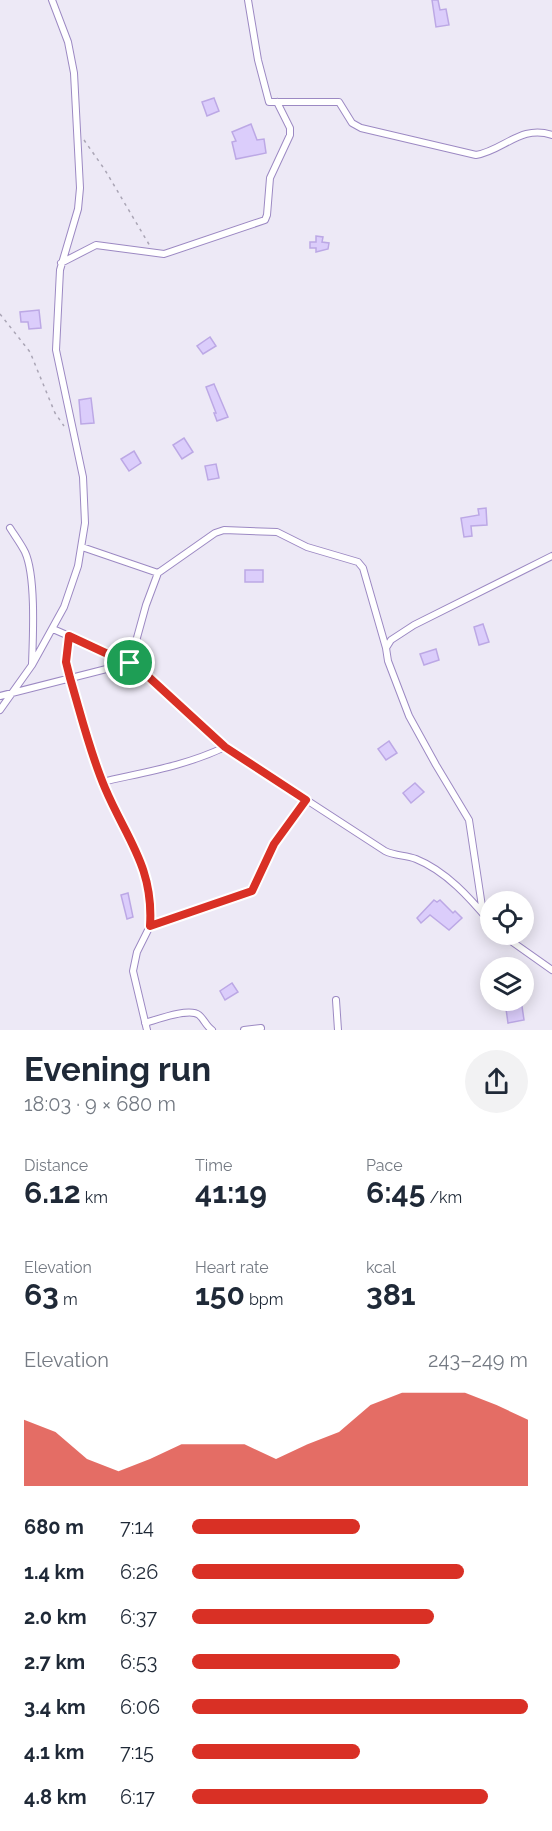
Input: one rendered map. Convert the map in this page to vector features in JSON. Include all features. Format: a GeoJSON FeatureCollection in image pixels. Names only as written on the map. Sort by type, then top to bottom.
{"type":"FeatureCollection","features":[{"type":"Feature","properties":{"kind":"street"},"geometry":{"type":"LineString","coordinates":[[0,710],[32,665],[53,629],[69,593],[82,547],[85,523],[85,491],[56,350],[61,263],[79,198],[78,131],[70,54],[52,0]]}},
{"type":"Feature","properties":{"kind":"street"},"geometry":{"type":"LineString","coordinates":[[248,0],[269,102],[339,102],[352,123],[361,128],[476,155],[491,151],[519,136],[544,132],[552,135]]}},
{"type":"Feature","properties":{"kind":"street"},"geometry":{"type":"LineString","coordinates":[[61,263],[96,244],[154,254],[175,251],[266,218],[270,178],[290,135],[290,128],[278,102]]}},
{"type":"Feature","properties":{"kind":"street"},"geometry":{"type":"LineString","coordinates":[[10,528],[24,550],[27,560],[33,612],[32,665]]}},
{"type":"Feature","properties":{"kind":"street"},"geometry":{"type":"LineString","coordinates":[[130,663],[146,604],[158,573],[221,531],[277,532],[307,547],[360,564],[388,661],[409,716],[435,765],[469,820],[480,891]]}},
{"type":"Feature","properties":{"kind":"street"},"geometry":{"type":"LineString","coordinates":[[82,547],[158,573]]}},
{"type":"Feature","properties":{"kind":"street"},"geometry":{"type":"LineString","coordinates":[[386,648],[391,640],[414,625],[552,556]]}},
{"type":"Feature","properties":{"kind":"street"},"geometry":{"type":"LineString","coordinates":[[53,629],[130,663],[144,672],[225,747],[385,851],[396,856],[418,860],[464,892],[480,910]]}},
{"type":"Feature","properties":{"kind":"street"},"geometry":{"type":"LineString","coordinates":[[69,636],[66,662],[70,678],[102,782],[127,830],[144,872],[151,907],[150,926],[133,961],[134,980],[146,1027],[186,1012],[193,1012],[199,1015],[212,1030]]}},
{"type":"Feature","properties":{"kind":"street"},"geometry":{"type":"LineString","coordinates":[[0,696],[130,663]]}},
{"type":"Feature","properties":{"kind":"street"},"geometry":{"type":"LineString","coordinates":[[102,782],[176,767],[198,760],[225,747]]}},
{"type":"Feature","properties":{"kind":"street"},"geometry":{"type":"LineString","coordinates":[[150,926],[252,891],[274,844],[306,800]]}},
{"type":"Feature","properties":{"kind":"street"},"geometry":{"type":"LineString","coordinates":[[517,945],[552,969]]}},
{"type":"Feature","properties":{"kind":"street"},"geometry":{"type":"LineString","coordinates":[[336,1000],[338,1030]]}},
{"type":"Feature","properties":{"kind":"street"},"geometry":{"type":"LineString","coordinates":[[244,1030],[261,1028]]}},
{"type":"Feature","properties":{"kind":"path"},"geometry":{"type":"LineString","coordinates":[[78,131],[105,170],[154,254]]}},
{"type":"Feature","properties":{"kind":"path"},"geometry":{"type":"LineString","coordinates":[[0,314],[30,352],[55,413],[75,437]]}},
{"type":"Feature","properties":{"kind":"building"},"geometry":{"type":"Polygon","coordinates":[[[432,0],[438,0],[440,10],[446,9],[449,25],[436,27],[432,0]]]}},
{"type":"Feature","properties":{"kind":"building"},"geometry":{"type":"Polygon","coordinates":[[[214,98],[219,111],[207,116],[202,102],[214,98]]]}},
{"type":"Feature","properties":{"kind":"building"},"geometry":{"type":"Polygon","coordinates":[[[251,124],[257,140],[264,139],[266,153],[236,159],[232,142],[236,141],[232,132],[251,124]]]}},
{"type":"Feature","properties":{"kind":"building"},"geometry":{"type":"Polygon","coordinates":[[[316,236],[323,237],[322,242],[329,243],[328,249],[316,252],[316,248],[310,248],[310,242],[316,242],[316,236]]]}},
{"type":"Feature","properties":{"kind":"building"},"geometry":{"type":"Polygon","coordinates":[[[39,310],[41,328],[29,329],[28,322],[21,322],[20,312],[39,310]]]}},
{"type":"Feature","properties":{"kind":"building"},"geometry":{"type":"Polygon","coordinates":[[[210,337],[216,346],[203,354],[197,346],[210,337]]]}},
{"type":"Feature","properties":{"kind":"building"},"geometry":{"type":"Polygon","coordinates":[[[214,384],[228,417],[217,421],[206,387],[214,384]]]}},
{"type":"Feature","properties":{"kind":"building"},"geometry":{"type":"Polygon","coordinates":[[[91,398],[94,423],[81,424],[79,400],[91,398]]]}},
{"type":"Feature","properties":{"kind":"building"},"geometry":{"type":"Polygon","coordinates":[[[184,438],[193,452],[182,459],[173,445],[184,438]]]}},
{"type":"Feature","properties":{"kind":"building"},"geometry":{"type":"Polygon","coordinates":[[[134,451],[141,463],[129,471],[121,459],[134,451]]]}},
{"type":"Feature","properties":{"kind":"building"},"geometry":{"type":"Polygon","coordinates":[[[216,464],[219,478],[208,480],[205,466],[216,464]]]}},
{"type":"Feature","properties":{"kind":"building"},"geometry":{"type":"Polygon","coordinates":[[[486,508],[487,525],[471,526],[472,536],[464,537],[461,518],[479,515],[478,509],[486,508]]]}},
{"type":"Feature","properties":{"kind":"building"},"geometry":{"type":"Polygon","coordinates":[[[245,570],[263,570],[263,582],[245,582],[245,570]]]}},
{"type":"Feature","properties":{"kind":"building"},"geometry":{"type":"Polygon","coordinates":[[[483,624],[489,642],[479,645],[474,627],[483,624]]]}},
{"type":"Feature","properties":{"kind":"building"},"geometry":{"type":"Polygon","coordinates":[[[436,649],[439,660],[424,665],[420,654],[436,649]]]}},
{"type":"Feature","properties":{"kind":"building"},"geometry":{"type":"Polygon","coordinates":[[[389,741],[397,753],[386,760],[378,749],[389,741]]]}},
{"type":"Feature","properties":{"kind":"building"},"geometry":{"type":"Polygon","coordinates":[[[415,783],[424,792],[411,803],[403,793],[415,783]]]}},
{"type":"Feature","properties":{"kind":"building"},"geometry":{"type":"Polygon","coordinates":[[[128,893],[133,917],[127,919],[121,895],[128,893]]]}},
{"type":"Feature","properties":{"kind":"building"},"geometry":{"type":"Polygon","coordinates":[[[434,900],[437,902],[440,900],[453,913],[455,911],[462,918],[449,930],[430,915],[421,923],[417,918],[434,900]]]}},
{"type":"Feature","properties":{"kind":"building"},"geometry":{"type":"Polygon","coordinates":[[[232,983],[238,992],[225,1000],[220,991],[232,983]]]}},
{"type":"Feature","properties":{"kind":"building"},"geometry":{"type":"Polygon","coordinates":[[[506,1011],[523,1011],[524,1020],[508,1023],[506,1011]]]}},
{"type":"Feature","properties":{"kind":"route"},"geometry":{"type":"LineString","coordinates":[[69,636],[130,663],[144,672],[205,731],[225,747],[306,800],[274,844],[252,891],[150,926],[151,907],[144,872],[135,847],[102,782],[70,678],[66,662],[69,636]]}}]}
